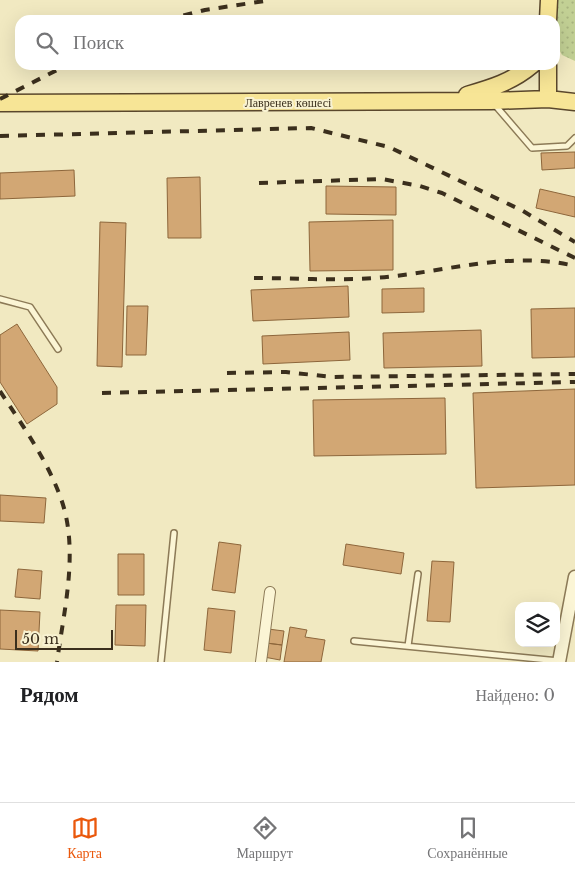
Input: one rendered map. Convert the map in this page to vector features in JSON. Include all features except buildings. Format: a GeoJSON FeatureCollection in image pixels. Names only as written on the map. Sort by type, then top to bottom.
{"type":"FeatureCollection","features":[{"type":"Feature","properties":{"kind":"main road"},"geometry":{"type":"LineString","coordinates":[[548,15],[549,0]]}},
{"type":"Feature","properties":{"kind":"main road"},"geometry":{"type":"LineString","coordinates":[[445,101],[494,88],[517,78],[526,70]]}},
{"type":"Feature","properties":{"kind":"main road"},"geometry":{"type":"LineString","coordinates":[[548,70],[548,99]]}},
{"type":"Feature","properties":{"kind":"main road","name":"Лавренев көшесі"},"geometry":{"type":"LineString","coordinates":[[0,103],[491,101],[548,99],[575,102]]}},
{"type":"Feature","properties":{"kind":"street"},"geometry":{"type":"LineString","coordinates":[[559,661],[575,577]]}},
{"type":"Feature","properties":{"kind":"street"},"geometry":{"type":"LineString","coordinates":[[261,662],[270,592]]}},
{"type":"Feature","properties":{"kind":"lane"},"geometry":{"type":"LineString","coordinates":[[491,101],[532,148],[567,146],[575,138]]}},
{"type":"Feature","properties":{"kind":"lane"},"geometry":{"type":"LineString","coordinates":[[0,299],[30,306],[58,349]]}},
{"type":"Feature","properties":{"kind":"lane"},"geometry":{"type":"LineString","coordinates":[[161,662],[174,533]]}},
{"type":"Feature","properties":{"kind":"lane"},"geometry":{"type":"LineString","coordinates":[[408,646],[418,574]]}},
{"type":"Feature","properties":{"kind":"lane"},"geometry":{"type":"LineString","coordinates":[[354,641],[559,661]]}},
{"type":"Feature","properties":{"kind":"green space"},"geometry":{"type":"Polygon","coordinates":[[[553,0],[575,0],[575,61],[562,55],[560,51],[560,15],[554,15],[553,0]]]}},
{"type":"Feature","properties":{"kind":"railway"},"geometry":{"type":"LineString","coordinates":[[186,15],[205,10],[271,0]]}},
{"type":"Feature","properties":{"kind":"railway"},"geometry":{"type":"LineString","coordinates":[[0,99],[57,70]]}},
{"type":"Feature","properties":{"kind":"railway"},"geometry":{"type":"LineString","coordinates":[[0,136],[311,128],[389,147],[523,211],[575,242]]}},
{"type":"Feature","properties":{"kind":"railway"},"geometry":{"type":"LineString","coordinates":[[259,183],[382,179],[420,186],[442,193],[575,258]]}},
{"type":"Feature","properties":{"kind":"railway"},"geometry":{"type":"LineString","coordinates":[[254,278],[360,279],[500,261],[525,260],[575,266]]}},
{"type":"Feature","properties":{"kind":"railway"},"geometry":{"type":"LineString","coordinates":[[227,373],[286,372],[332,377],[575,374]]}},
{"type":"Feature","properties":{"kind":"railway"},"geometry":{"type":"LineString","coordinates":[[102,393],[575,382]]}},
{"type":"Feature","properties":{"kind":"railway"},"geometry":{"type":"LineString","coordinates":[[0,391],[48,468],[66,516],[69,536],[69,579],[57,662]]}}]}
